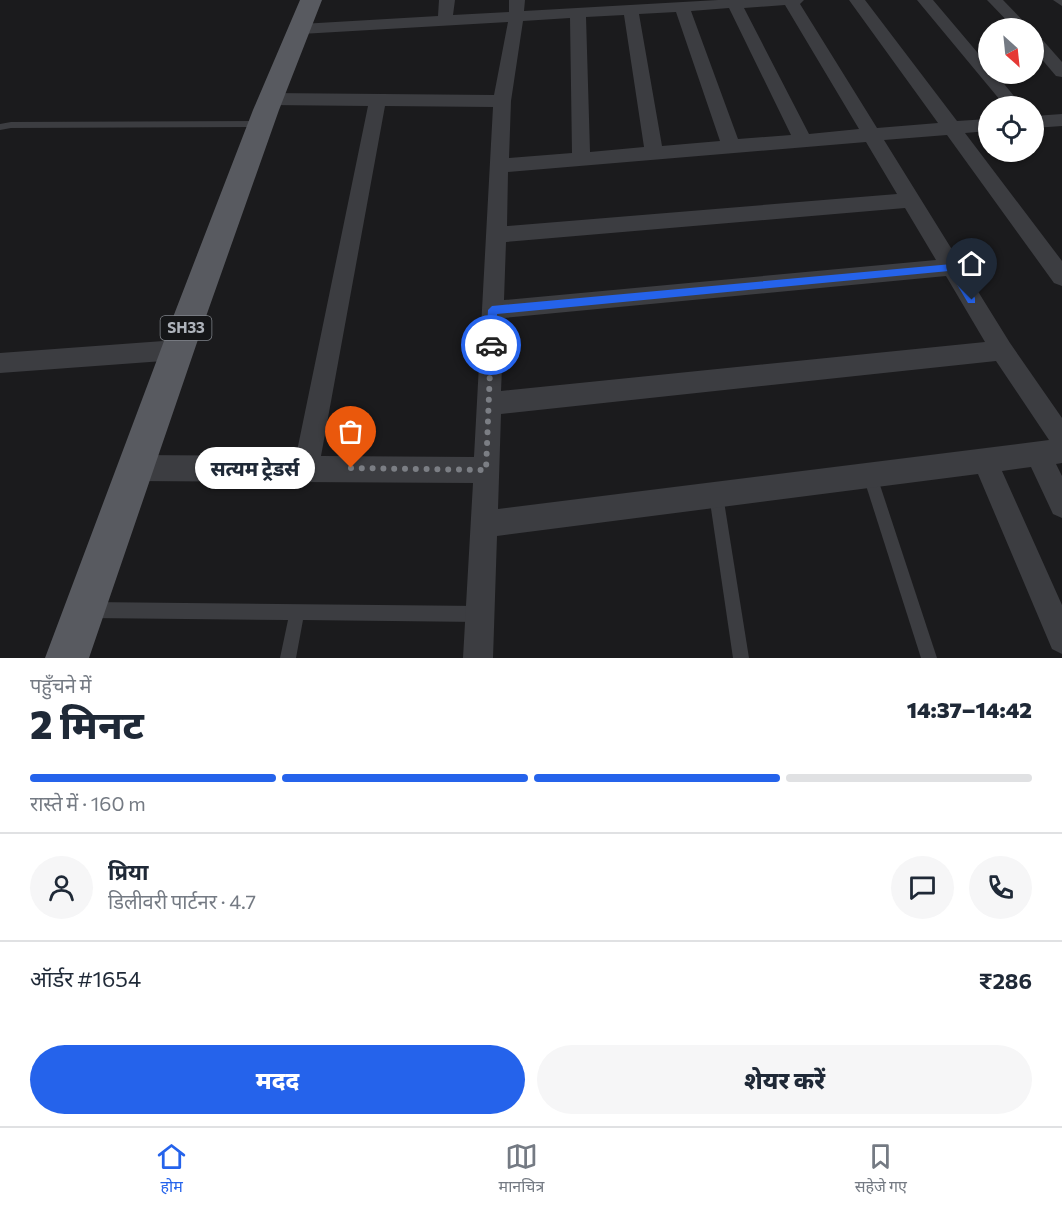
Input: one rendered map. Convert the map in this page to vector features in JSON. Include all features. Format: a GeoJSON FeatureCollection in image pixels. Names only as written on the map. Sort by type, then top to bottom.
{"type":"FeatureCollection","features":[{"type":"Feature","properties":{"kind":"main road","name":"SH33"},"geometry":{"type":"LineString","coordinates":[[67,658],[133,468],[265,112],[306,15]]}},
{"type":"Feature","properties":{"kind":"street"},"geometry":{"type":"LineString","coordinates":[[445,21],[447,0]]}},
{"type":"Feature","properties":{"kind":"street"},"geometry":{"type":"LineString","coordinates":[[790,0],[1002,350],[1062,438]]}},
{"type":"Feature","properties":{"kind":"street"},"geometry":{"type":"LineString","coordinates":[[306,15],[445,21],[517,9],[578,14],[682,8],[710,3],[735,4],[796,0]]}},
{"type":"Feature","properties":{"kind":"street"},"geometry":{"type":"LineString","coordinates":[[857,0],[1062,277]]}},
{"type":"Feature","properties":{"kind":"street"},"geometry":{"type":"LineString","coordinates":[[925,0],[1006,96]]}},
{"type":"Feature","properties":{"kind":"street"},"geometry":{"type":"LineString","coordinates":[[995,0],[1012,18]]}},
{"type":"Feature","properties":{"kind":"street"},"geometry":{"type":"LineString","coordinates":[[735,4],[803,140]]}},
{"type":"Feature","properties":{"kind":"street"},"geometry":{"type":"LineString","coordinates":[[682,8],[731,146]]}},
{"type":"Feature","properties":{"kind":"street"},"geometry":{"type":"LineString","coordinates":[[478,658],[502,101],[517,9]]}},
{"type":"Feature","properties":{"kind":"street"},"geometry":{"type":"LineString","coordinates":[[630,10],[654,153]]}},
{"type":"Feature","properties":{"kind":"street"},"geometry":{"type":"LineString","coordinates":[[578,14],[581,159]]}},
{"type":"Feature","properties":{"kind":"street"},"geometry":{"type":"LineString","coordinates":[[1044,52],[1062,72]]}},
{"type":"Feature","properties":{"kind":"street"},"geometry":{"type":"LineString","coordinates":[[265,112],[378,99],[502,101]]}},
{"type":"Feature","properties":{"kind":"street"},"geometry":{"type":"LineString","coordinates":[[306,468],[378,99]]}},
{"type":"Feature","properties":{"kind":"street"},"geometry":{"type":"LineString","coordinates":[[1044,121],[1062,120]]}},
{"type":"Feature","properties":{"kind":"street"},"geometry":{"type":"LineString","coordinates":[[499,166],[978,126]]}},
{"type":"Feature","properties":{"kind":"street"},"geometry":{"type":"LineString","coordinates":[[496,236],[911,200]]}},
{"type":"Feature","properties":{"kind":"street"},"geometry":{"type":"LineString","coordinates":[[492,310],[952,267]]}},
{"type":"Feature","properties":{"kind":"street"},"geometry":{"type":"LineString","coordinates":[[0,363],[177,350]]}},
{"type":"Feature","properties":{"kind":"street"},"geometry":{"type":"LineString","coordinates":[[489,404],[1002,350]]}},
{"type":"Feature","properties":{"kind":"street"},"geometry":{"type":"LineString","coordinates":[[483,524],[1050,452],[1062,505]]}},
{"type":"Feature","properties":{"kind":"street"},"geometry":{"type":"LineString","coordinates":[[985,461],[1062,639]]}},
{"type":"Feature","properties":{"kind":"street"},"geometry":{"type":"LineString","coordinates":[[133,468],[486,470]]}},
{"type":"Feature","properties":{"kind":"lane"},"geometry":{"type":"LineString","coordinates":[[0,127],[265,112]]}},
{"type":"Feature","properties":{"kind":"lane"},"geometry":{"type":"LineString","coordinates":[[870,476],[929,658]]}},
{"type":"Feature","properties":{"kind":"lane"},"geometry":{"type":"LineString","coordinates":[[716,495],[741,658]]}},
{"type":"Feature","properties":{"kind":"lane"},"geometry":{"type":"LineString","coordinates":[[83,610],[480,614]]}},
{"type":"Feature","properties":{"kind":"lane"},"geometry":{"type":"LineString","coordinates":[[288,658],[297,612]]}},
{"type":"Feature","properties":{"kind":"way so far"},"geometry":{"type":"LineString","coordinates":[[351,468],[486,470],[491,345]]}},
{"type":"Feature","properties":{"kind":"place","name":"सत्यम ट्रेडर्स"},"geometry":{"type":"Point","coordinates":[351,468]}},
{"type":"Feature","properties":{"kind":"route"},"geometry":{"type":"LineString","coordinates":[[491,345],[492,310],[952,267],[972,300]]}}]}
